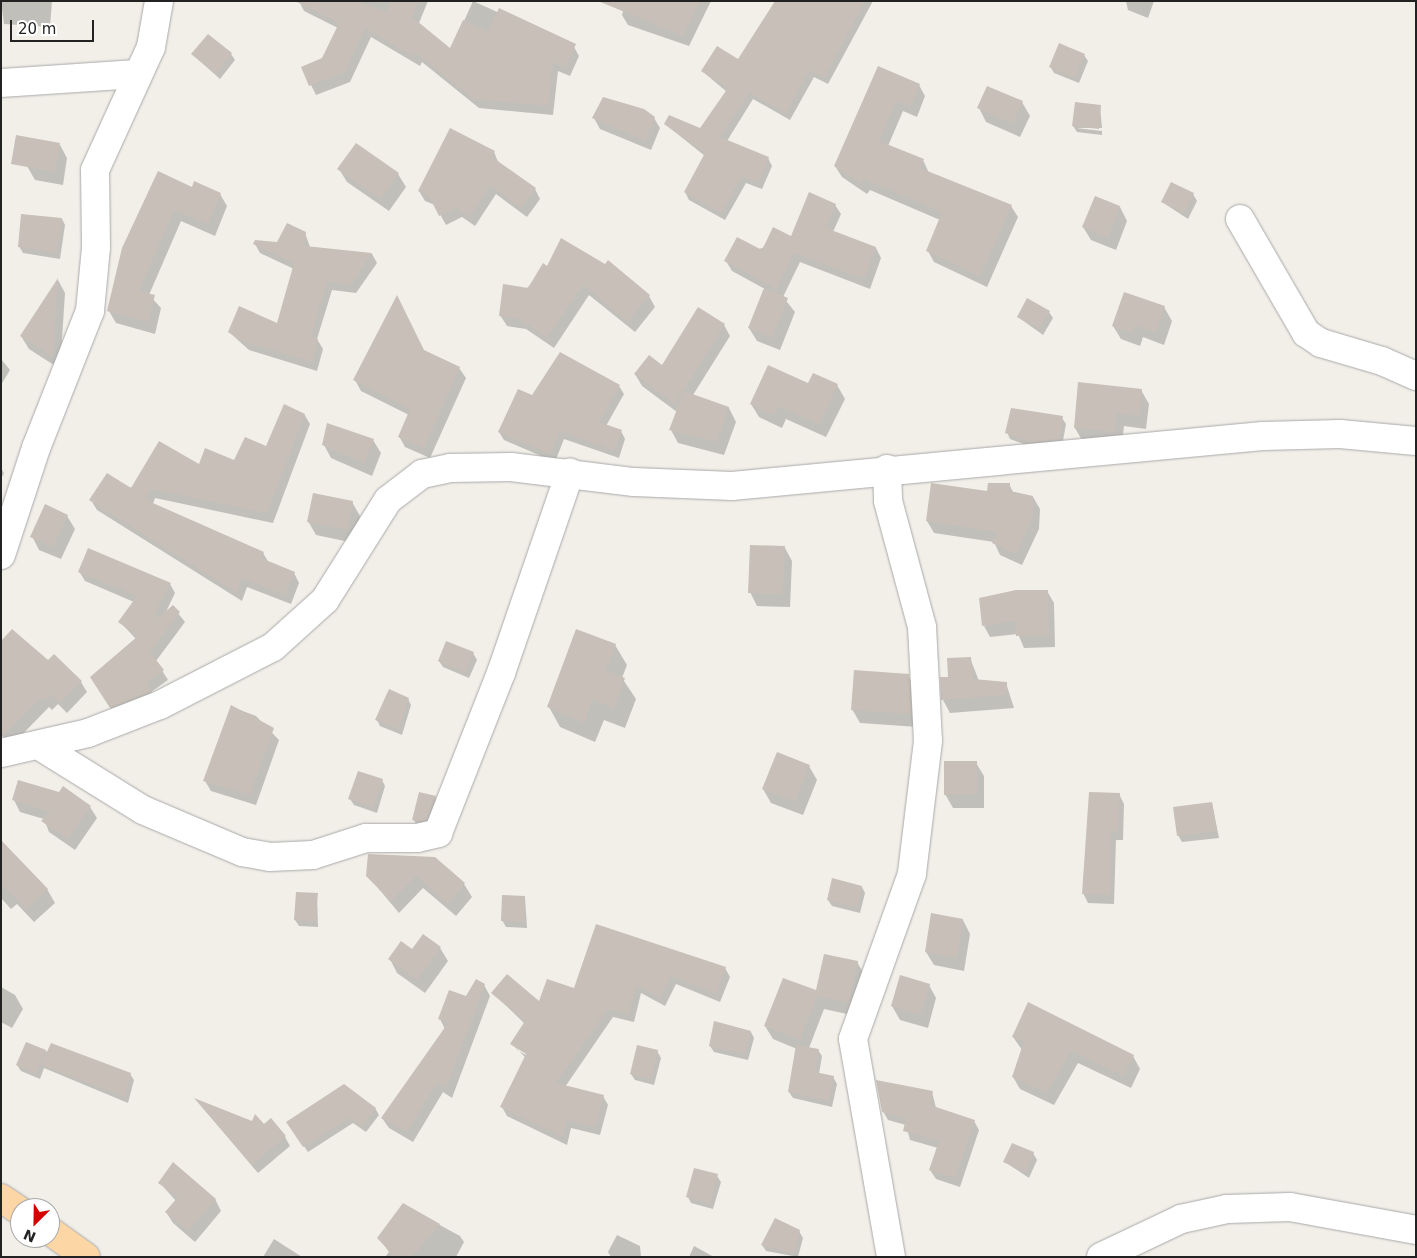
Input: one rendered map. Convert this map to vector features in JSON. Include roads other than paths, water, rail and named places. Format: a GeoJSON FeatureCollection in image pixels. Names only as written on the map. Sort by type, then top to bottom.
{"type":"FeatureCollection","features":[{"type":"Feature","properties":{"kind":"main road"},"geometry":{"type":"LineString","coordinates":[[60,1239],[86,1257]]}},
{"type":"Feature","properties":{"kind":"street"},"geometry":{"type":"LineString","coordinates":[[1,555],[36,448],[90,310],[96,248],[96,170],[151,47],[159,1]]}},
{"type":"Feature","properties":{"kind":"street"},"geometry":{"type":"LineString","coordinates":[[1,83],[138,74]]}},
{"type":"Feature","properties":{"kind":"street"},"geometry":{"type":"LineString","coordinates":[[1240,219],[1306,333],[1326,346],[1382,360],[1416,376]]}},
{"type":"Feature","properties":{"kind":"street"},"geometry":{"type":"LineString","coordinates":[[1,753],[88,734],[160,705],[273,647],[325,600],[388,500],[422,474],[477,467],[570,473],[634,482],[732,486],[887,469],[1263,436],[1340,434],[1416,441]]}},
{"type":"Feature","properties":{"kind":"street"},"geometry":{"type":"LineString","coordinates":[[887,469],[888,501],[922,627],[928,742],[912,874],[853,1039],[891,1257]]}},
{"type":"Feature","properties":{"kind":"street"},"geometry":{"type":"LineString","coordinates":[[40,746],[143,810],[242,852],[270,857],[313,855],[366,838],[417,838],[438,833],[501,673],[570,473]]}},
{"type":"Feature","properties":{"kind":"street"},"geometry":{"type":"LineString","coordinates":[[1101,1257],[1182,1219],[1227,1209],[1290,1207],[1416,1230]]}}]}
